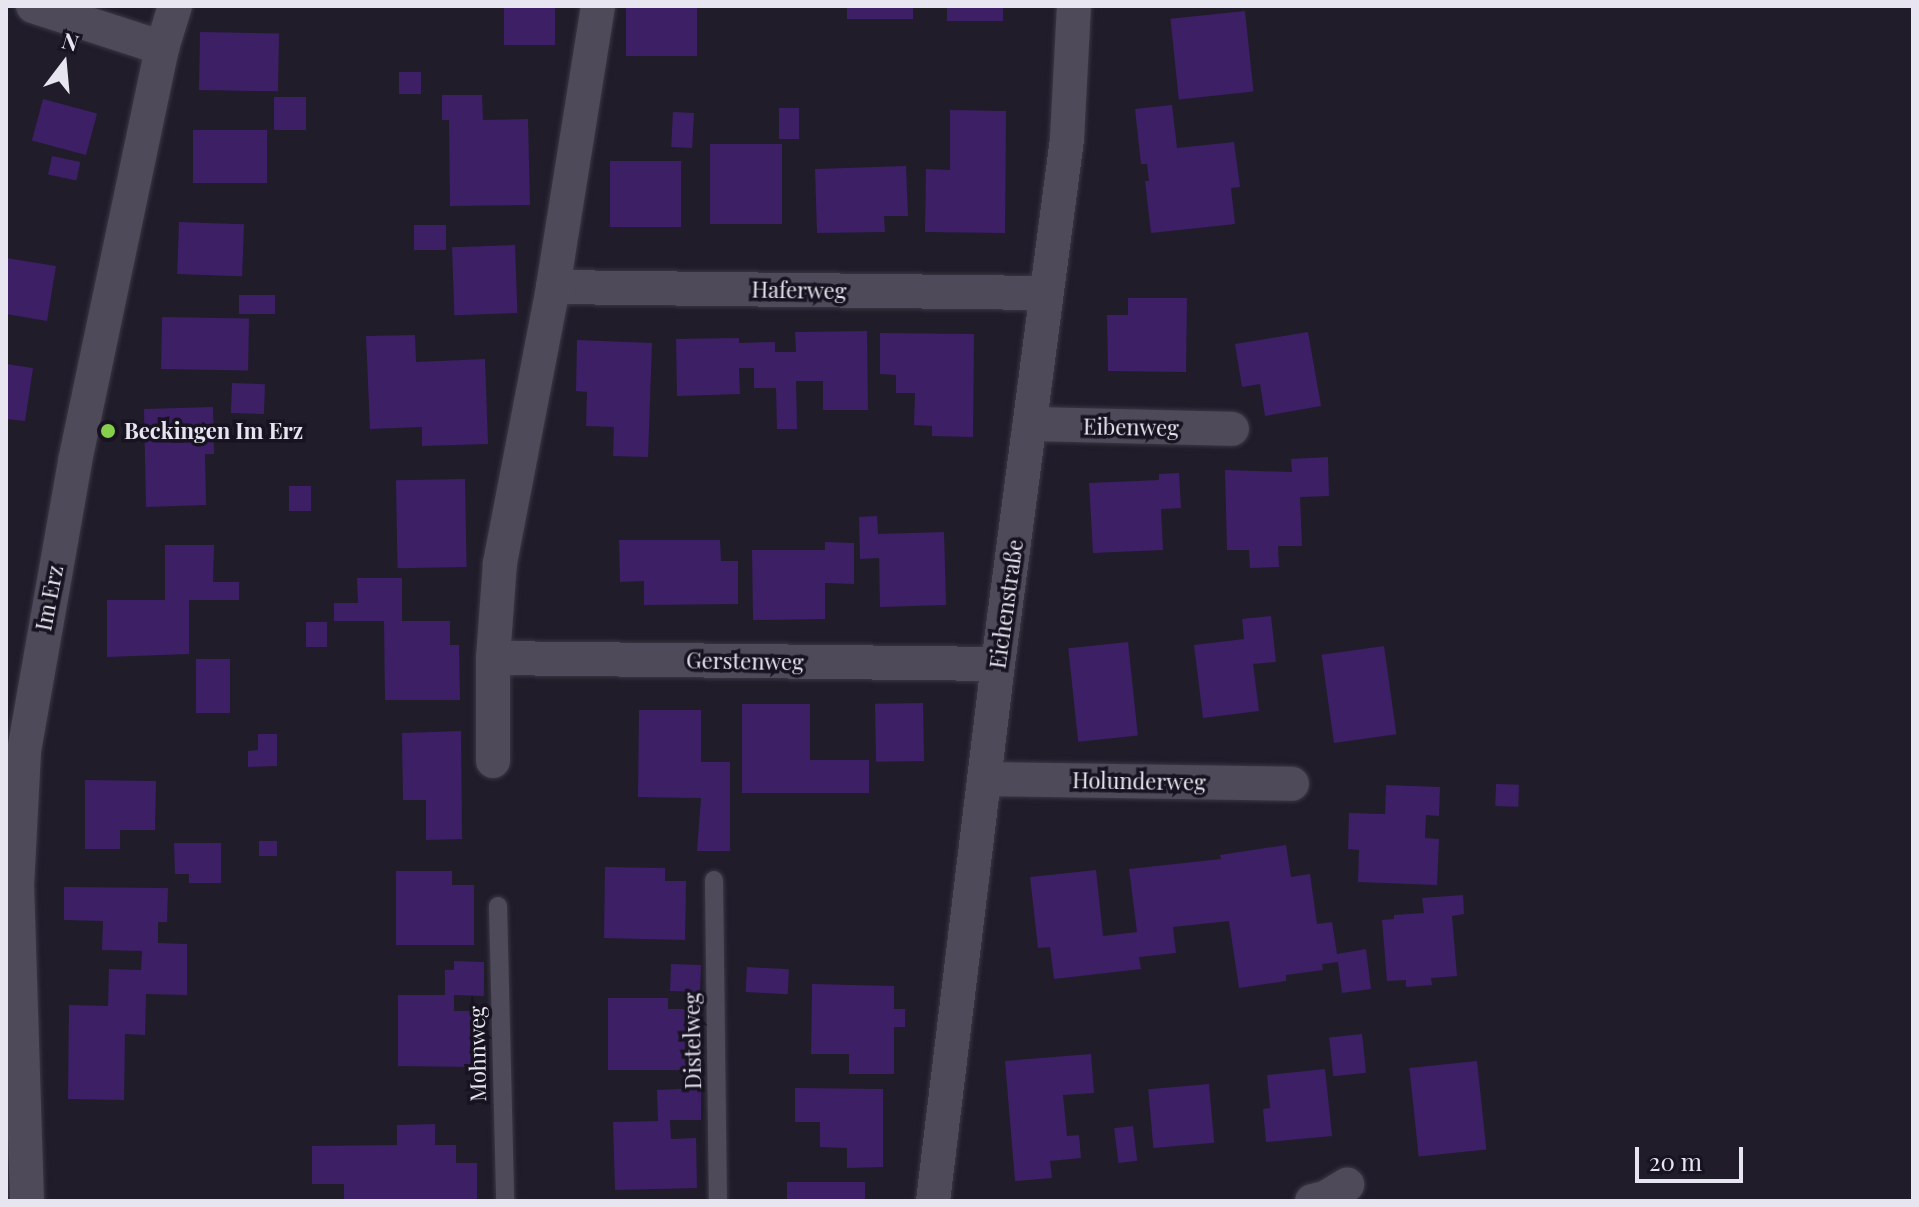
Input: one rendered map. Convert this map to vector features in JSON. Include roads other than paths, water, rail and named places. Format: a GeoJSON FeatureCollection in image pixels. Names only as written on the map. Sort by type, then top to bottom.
{"type":"FeatureCollection","features":[{"type":"Feature","properties":{"kind":"street"},"geometry":{"type":"LineString","coordinates":[[33,6],[162,48]]}},
{"type":"Feature","properties":{"kind":"street","name":"Im Erz"},"geometry":{"type":"LineString","coordinates":[[27,1201],[17,886],[24,751],[20,682],[75,461],[162,48],[175,6]]}},
{"type":"Feature","properties":{"kind":"street"},"geometry":{"type":"LineString","coordinates":[[493,761],[493,658],[500,563],[520,443],[553,287],[598,6]]}},
{"type":"Feature","properties":{"kind":"street","name":"Eichenstraße"},"geometry":{"type":"LineString","coordinates":[[933,1201],[998,664],[1067,139],[1074,6]]}},
{"type":"Feature","properties":{"kind":"street","name":"Haferweg"},"geometry":{"type":"LineString","coordinates":[[553,287],[1046,293]]}},
{"type":"Feature","properties":{"kind":"street","name":"Eibenweg"},"geometry":{"type":"LineString","coordinates":[[1031,424],[1232,429]]}},
{"type":"Feature","properties":{"kind":"street","name":"Gerstenweg"},"geometry":{"type":"LineString","coordinates":[[493,658],[998,664]]}},
{"type":"Feature","properties":{"kind":"street","name":"Holunderweg"},"geometry":{"type":"LineString","coordinates":[[985,779],[1292,784]]}},
{"type":"Feature","properties":{"kind":"street"},"geometry":{"type":"LineString","coordinates":[[1312,1201],[1325,1198],[1347,1185]]}},
{"type":"Feature","properties":{"kind":"lane","name":"Distelweg"},"geometry":{"type":"LineString","coordinates":[[714,880],[718,1201]]}},
{"type":"Feature","properties":{"kind":"lane","name":"Mohnweg"},"geometry":{"type":"LineString","coordinates":[[498,906],[505,1201]]}},
{"type":"Feature","properties":{"kind":"place","name":"Beckingen Im Erz"},"geometry":{"type":"Point","coordinates":[108,431]}}]}
